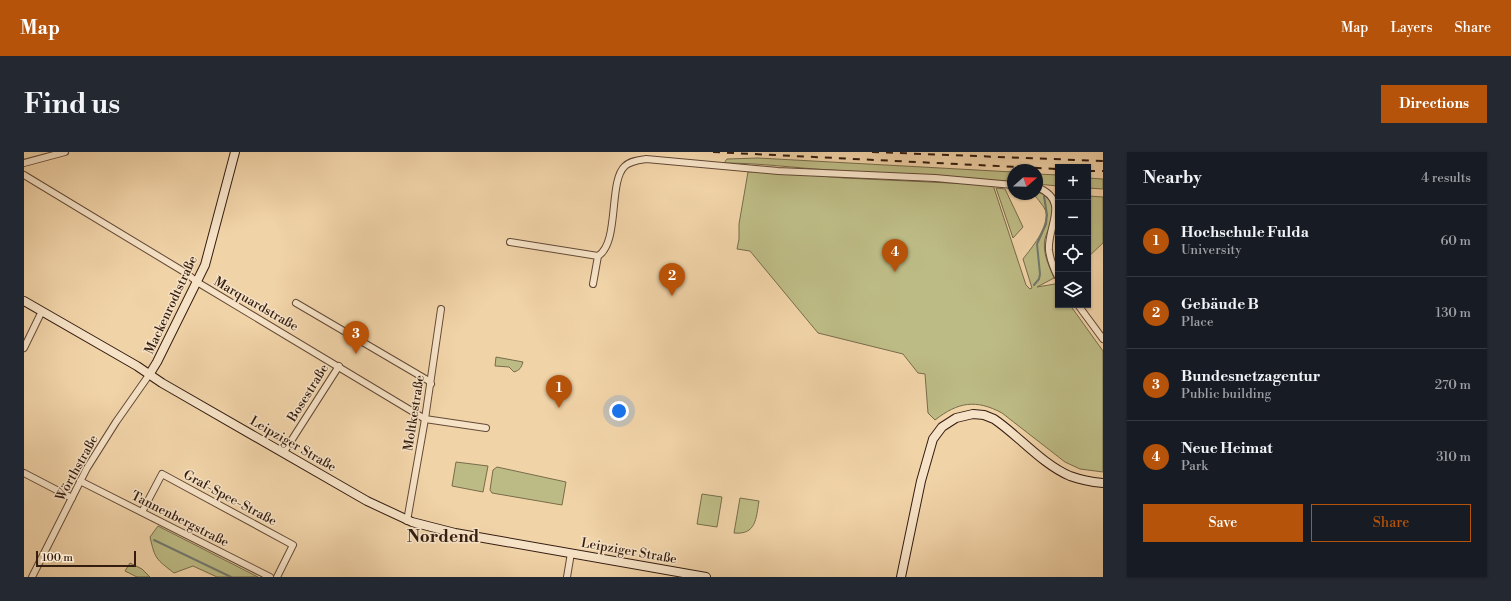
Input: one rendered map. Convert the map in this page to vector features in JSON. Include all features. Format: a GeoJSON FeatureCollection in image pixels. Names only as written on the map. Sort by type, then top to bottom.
{"type":"FeatureCollection","features":[{"type":"Feature","properties":{"kind":"main road","name":"Mackenrodtstraße"},"geometry":{"type":"LineString","coordinates":[[149,375],[157,362],[205,264],[235,152]]}},
{"type":"Feature","properties":{"kind":"main road","name":"Leipziger Straße"},"geometry":{"type":"LineString","coordinates":[[24,301],[367,501],[407,520],[448,531],[706,577]]}},
{"type":"Feature","properties":{"kind":"main road"},"geometry":{"type":"LineString","coordinates":[[901,577],[921,481],[933,439],[942,427],[956,418],[973,414],[994,419],[1050,464],[1069,475],[1084,480],[1103,483]]}},
{"type":"Feature","properties":{"kind":"street"},"geometry":{"type":"LineString","coordinates":[[24,163],[64,152]]}},
{"type":"Feature","properties":{"kind":"street"},"geometry":{"type":"LineString","coordinates":[[593,284],[599,256],[605,249],[612,228],[615,193],[619,176],[624,166],[636,160],[656,159],[778,171],[935,178],[1007,184]]}},
{"type":"Feature","properties":{"kind":"street","name":"Marquardstraße"},"geometry":{"type":"LineString","coordinates":[[24,175],[189,275],[197,282],[425,419],[486,428]]}},
{"type":"Feature","properties":{"kind":"street"},"geometry":{"type":"LineString","coordinates":[[1043,190],[1047,192],[1055,205],[1056,213],[1050,235],[1049,250],[1056,272]]}},
{"type":"Feature","properties":{"kind":"street"},"geometry":{"type":"LineString","coordinates":[[510,242],[599,256]]}},
{"type":"Feature","properties":{"kind":"street"},"geometry":{"type":"LineString","coordinates":[[296,303],[429,381],[431,384]]}},
{"type":"Feature","properties":{"kind":"street"},"geometry":{"type":"LineString","coordinates":[[1080,308],[1103,339]]}},
{"type":"Feature","properties":{"kind":"street","name":"Moltkestraße"},"geometry":{"type":"LineString","coordinates":[[407,520],[431,384],[441,309]]}},
{"type":"Feature","properties":{"kind":"street"},"geometry":{"type":"LineString","coordinates":[[24,348],[42,311]]}},
{"type":"Feature","properties":{"kind":"street","name":"Bosestraße"},"geometry":{"type":"LineString","coordinates":[[284,452],[339,366]]}},
{"type":"Feature","properties":{"kind":"street","name":"Wörthstraße"},"geometry":{"type":"LineString","coordinates":[[32,577],[90,463],[116,422],[149,375]]}},
{"type":"Feature","properties":{"kind":"street"},"geometry":{"type":"LineString","coordinates":[[24,473],[72,498]]}},
{"type":"Feature","properties":{"kind":"street","name":"Graf-Spee-Straße"},"geometry":{"type":"LineString","coordinates":[[142,512],[162,474],[293,545],[277,577]]}},
{"type":"Feature","properties":{"kind":"street","name":"Tannenbergstraße"},"geometry":{"type":"LineString","coordinates":[[80,481],[270,577]]}},
{"type":"Feature","properties":{"kind":"street","name":"Leipziger Straße"},"geometry":{"type":"LineString","coordinates":[[567,577],[571,553]]}},
{"type":"Feature","properties":{"kind":"shaded area"},"geometry":{"type":"Polygon","coordinates":[[[758,158],[1007,172],[1007,182],[724,163],[727,159],[758,158]]]}},
{"type":"Feature","properties":{"kind":"shaded area"},"geometry":{"type":"Polygon","coordinates":[[[758,171],[844,178],[993,185],[1026,285],[1030,289],[1032,288],[1023,259],[1039,237],[1045,225],[1046,212],[1039,200],[1043,200],[1043,195],[1050,200],[1053,214],[1045,239],[1044,249],[1046,259],[1054,278],[1037,287],[1055,284],[1055,308],[1072,308],[1103,351],[1103,472],[1080,469],[1065,462],[1002,413],[984,406],[967,404],[959,406],[935,420],[928,413],[925,374],[918,373],[903,354],[818,333],[750,251],[737,249],[739,224],[748,172],[758,171]]]}},
{"type":"Feature","properties":{"kind":"shaded area"},"geometry":{"type":"Polygon","coordinates":[[[1043,174],[1055,175],[1055,186],[1043,185],[1043,174]]]}},
{"type":"Feature","properties":{"kind":"shaded area"},"geometry":{"type":"Polygon","coordinates":[[[1091,178],[1103,179],[1103,189],[1091,188],[1091,178]]]}},
{"type":"Feature","properties":{"kind":"shaded area"},"geometry":{"type":"Polygon","coordinates":[[[996,188],[1005,189],[1007,193],[1007,200],[1010,200],[1023,227],[1013,238],[996,188]]]}},
{"type":"Feature","properties":{"kind":"shaded area"},"geometry":{"type":"Polygon","coordinates":[[[1091,196],[1103,197],[1103,243],[1091,254],[1091,196]]]}},
{"type":"Feature","properties":{"kind":"shaded area"},"geometry":{"type":"Polygon","coordinates":[[[496,357],[523,362],[522,366],[514,372],[509,367],[495,366],[496,357]]]}},
{"type":"Feature","properties":{"kind":"shaded area"},"geometry":{"type":"Polygon","coordinates":[[[456,462],[488,466],[483,492],[452,486],[456,462]]]}},
{"type":"Feature","properties":{"kind":"shaded area"},"geometry":{"type":"Polygon","coordinates":[[[497,467],[566,482],[562,505],[492,493],[490,490],[493,470],[497,467]]]}},
{"type":"Feature","properties":{"kind":"shaded area"},"geometry":{"type":"Polygon","coordinates":[[[702,494],[722,497],[717,527],[697,524],[702,494]]]}},
{"type":"Feature","properties":{"kind":"shaded area"},"geometry":{"type":"Polygon","coordinates":[[[740,498],[759,501],[756,520],[747,531],[734,533],[740,498]]]}},
{"type":"Feature","properties":{"kind":"shaded area"},"geometry":{"type":"Polygon","coordinates":[[[158,526],[258,577],[217,577],[193,566],[174,573],[157,558],[153,550],[150,537],[158,526]]]}},
{"type":"Feature","properties":{"kind":"shaded area"},"geometry":{"type":"Polygon","coordinates":[[[130,563],[142,569],[150,577],[137,577],[125,571],[130,563]]]}},
{"type":"Feature","properties":{"kind":"waterway"},"geometry":{"type":"LineString","coordinates":[[1034,285],[1039,279],[1040,274],[1037,244],[1046,224],[1047,215],[1044,196]]}},
{"type":"Feature","properties":{"kind":"waterway"},"geometry":{"type":"LineString","coordinates":[[154,540],[231,577]]}},
{"type":"Feature","properties":{"kind":"railway"},"geometry":{"type":"LineString","coordinates":[[713,152],[1055,169]]}},
{"type":"Feature","properties":{"kind":"railway"},"geometry":{"type":"LineString","coordinates":[[872,152],[1103,161]]}},
{"type":"Feature","properties":{"kind":"railway"},"geometry":{"type":"LineString","coordinates":[[1091,171],[1103,171]]}},
{"type":"Feature","properties":{"kind":"place","name":"Neue Heimat"},"geometry":{"type":"Point","coordinates":[895,272]}},
{"type":"Feature","properties":{"kind":"place","name":"Gebäude B"},"geometry":{"type":"Point","coordinates":[672,296]}},
{"type":"Feature","properties":{"kind":"place","name":"Bundesnetzagentur"},"geometry":{"type":"Point","coordinates":[356,354]}},
{"type":"Feature","properties":{"kind":"place","name":"Hochschule Fulda"},"geometry":{"type":"Point","coordinates":[559,408]}},
{"type":"Feature","properties":{"kind":"district","name":"Nordend"},"geometry":{"type":"Point","coordinates":[443,537]}}]}
